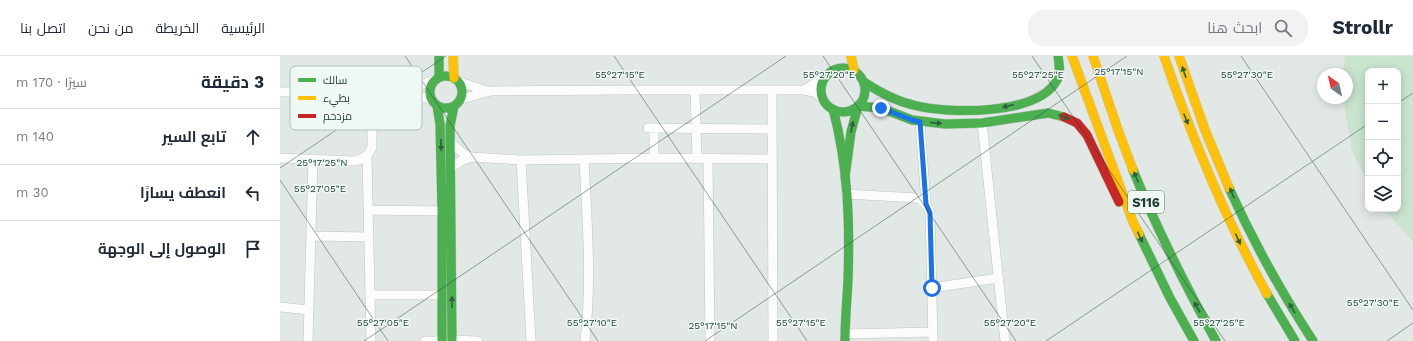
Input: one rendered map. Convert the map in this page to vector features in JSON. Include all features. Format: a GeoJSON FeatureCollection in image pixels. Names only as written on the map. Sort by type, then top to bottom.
{"type":"FeatureCollection","features":[{"type":"Feature","properties":{"kind":"main road"},"geometry":{"type":"LineString","coordinates":[[437,79],[449,76],[455,79],[461,86],[461,99],[454,106],[442,108],[437,106],[430,99],[430,89],[437,79],[439,56]]}},
{"type":"Feature","properties":{"kind":"main road"},"geometry":{"type":"LineString","coordinates":[[453,56],[455,79]]}},
{"type":"Feature","properties":{"kind":"main road"},"geometry":{"type":"LineString","coordinates":[[845,177],[851,132],[858,106],[864,98],[865,92],[864,82],[854,70],[851,56]]}},
{"type":"Feature","properties":{"kind":"main road"},"geometry":{"type":"LineString","coordinates":[[864,82],[887,96],[912,104],[954,111],[984,110],[1019,103],[1046,92],[1054,84],[1058,75],[1060,64],[1058,56]]}},
{"type":"Feature","properties":{"kind":"main road","name":"S116"},"geometry":{"type":"LineString","coordinates":[[1072,56],[1133,222],[1170,298],[1194,341]]}},
{"type":"Feature","properties":{"kind":"main road","name":"S116"},"geometry":{"type":"LineString","coordinates":[[1093,56],[1125,150],[1149,208],[1186,288],[1216,341]]}},
{"type":"Feature","properties":{"kind":"main road"},"geometry":{"type":"LineString","coordinates":[[1164,56],[1180,103],[1223,207],[1246,256],[1295,341]]}},
{"type":"Feature","properties":{"kind":"main road"},"geometry":{"type":"LineString","coordinates":[[1179,56],[1235,201],[1275,279],[1312,341]]}},
{"type":"Feature","properties":{"kind":"main road"},"geometry":{"type":"LineString","coordinates":[[854,70],[834,66],[825,77],[821,87],[822,98],[828,106],[838,111],[848,111],[858,106],[881,108],[920,122],[958,125],[1048,113],[1070,119],[1087,135],[1110,185],[1133,222]]}},
{"type":"Feature","properties":{"kind":"main road"},"geometry":{"type":"LineString","coordinates":[[437,106],[440,124],[442,211],[442,341]]}},
{"type":"Feature","properties":{"kind":"main road"},"geometry":{"type":"LineString","coordinates":[[452,341],[451,119],[454,106]]}},
{"type":"Feature","properties":{"kind":"main road"},"geometry":{"type":"LineString","coordinates":[[833,109],[839,130],[846,194],[848,272],[845,337]]}},
{"type":"Feature","properties":{"kind":"street"},"geometry":{"type":"LineString","coordinates":[[804,90],[825,77]]}},
{"type":"Feature","properties":{"kind":"street"},"geometry":{"type":"LineString","coordinates":[[422,85],[437,79]]}},
{"type":"Feature","properties":{"kind":"street"},"geometry":{"type":"LineString","coordinates":[[455,79],[490,91]]}},
{"type":"Feature","properties":{"kind":"street"},"geometry":{"type":"LineString","coordinates":[[461,99],[490,91],[695,90],[804,90],[814,92],[822,98]]}},
{"type":"Feature","properties":{"kind":"street"},"geometry":{"type":"LineString","coordinates":[[695,90],[697,159]]}},
{"type":"Feature","properties":{"kind":"street"},"geometry":{"type":"LineString","coordinates":[[772,90],[773,341]]}},
{"type":"Feature","properties":{"kind":"street"},"geometry":{"type":"LineString","coordinates":[[280,92],[290,92]]}},
{"type":"Feature","properties":{"kind":"street"},"geometry":{"type":"LineString","coordinates":[[422,97],[430,99]]}},
{"type":"Feature","properties":{"kind":"street"},"geometry":{"type":"LineString","coordinates":[[845,337],[933,336],[930,213],[926,204],[920,122]]}},
{"type":"Feature","properties":{"kind":"street"},"geometry":{"type":"LineString","coordinates":[[982,123],[1005,341]]}},
{"type":"Feature","properties":{"kind":"street"},"geometry":{"type":"LineString","coordinates":[[654,158],[651,128],[772,129]]}},
{"type":"Feature","properties":{"kind":"street"},"geometry":{"type":"LineString","coordinates":[[280,158],[359,161],[370,152],[373,142],[373,130]]}},
{"type":"Feature","properties":{"kind":"street"},"geometry":{"type":"LineString","coordinates":[[451,143],[471,158]]}},
{"type":"Feature","properties":{"kind":"street"},"geometry":{"type":"LineString","coordinates":[[367,156],[370,341]]}},
{"type":"Feature","properties":{"kind":"street"},"geometry":{"type":"LineString","coordinates":[[451,168],[461,161],[471,158],[521,160],[654,158],[772,159]]}},
{"type":"Feature","properties":{"kind":"street"},"geometry":{"type":"LineString","coordinates":[[308,341],[313,159]]}},
{"type":"Feature","properties":{"kind":"street"},"geometry":{"type":"LineString","coordinates":[[584,159],[589,259],[588,310],[585,341]]}},
{"type":"Feature","properties":{"kind":"street"},"geometry":{"type":"LineString","coordinates":[[708,159],[710,341]]}},
{"type":"Feature","properties":{"kind":"street"},"geometry":{"type":"LineString","coordinates":[[521,160],[531,341]]}},
{"type":"Feature","properties":{"kind":"street"},"geometry":{"type":"LineString","coordinates":[[846,194],[911,197],[922,200],[926,204]]}},
{"type":"Feature","properties":{"kind":"street"},"geometry":{"type":"LineString","coordinates":[[368,210],[442,211]]}},
{"type":"Feature","properties":{"kind":"street"},"geometry":{"type":"LineString","coordinates":[[311,236],[369,237]]}},
{"type":"Feature","properties":{"kind":"street"},"geometry":{"type":"LineString","coordinates":[[932,288],[998,278]]}},
{"type":"Feature","properties":{"kind":"street"},"geometry":{"type":"LineString","coordinates":[[370,295],[442,295]]}},
{"type":"Feature","properties":{"kind":"street"},"geometry":{"type":"LineString","coordinates":[[280,307],[309,310]]}},
{"type":"Feature","properties":{"kind":"street"},"geometry":{"type":"LineString","coordinates":[[425,341],[442,341]]}},
{"type":"Feature","properties":{"kind":"street"},"geometry":{"type":"LineString","coordinates":[[452,341],[478,341]]}},
{"type":"Feature","properties":{"kind":"green space"},"geometry":{"type":"Polygon","coordinates":[[[1345,56],[1413,56],[1413,242],[1387,212],[1401,212],[1401,68],[1365,68],[1365,177],[1352,151],[1344,104],[1353,104],[1353,68],[1344,68],[1345,56]]]}},
{"type":"Feature","properties":{"kind":"traffic: fast"},"geometry":{"type":"LineString","coordinates":[[439,56],[439,77]]}},
{"type":"Feature","properties":{"kind":"traffic: fast"},"geometry":{"type":"LineString","coordinates":[[864,82],[888,96],[913,105],[947,110],[968,111],[991,109],[1012,106],[1031,100],[1047,92],[1057,80],[1059,74],[1058,56]]}},
{"type":"Feature","properties":{"kind":"traffic: fast"},"geometry":{"type":"LineString","coordinates":[[843,68],[855,72],[861,78],[865,90],[861,102],[855,108],[843,112],[831,108],[825,102],[821,90],[825,78],[831,72],[843,68]]}},
{"type":"Feature","properties":{"kind":"traffic: fast"},"geometry":{"type":"LineString","coordinates":[[443,76],[449,76],[458,80],[462,92],[458,104],[449,108],[443,108],[434,104],[430,95],[430,89],[434,80],[443,76]]}},
{"type":"Feature","properties":{"kind":"traffic: fast"},"geometry":{"type":"LineString","coordinates":[[437,106],[440,124],[442,211],[442,341]]}},
{"type":"Feature","properties":{"kind":"traffic: fast"},"geometry":{"type":"LineString","coordinates":[[452,341],[450,126],[454,106]]}},
{"type":"Feature","properties":{"kind":"traffic: fast"},"geometry":{"type":"LineString","coordinates":[[845,177],[851,132],[858,106],[881,108],[912,120],[945,124],[982,123],[1048,113],[1064,117]]}},
{"type":"Feature","properties":{"kind":"traffic: fast"},"geometry":{"type":"LineString","coordinates":[[833,109],[842,151],[847,194],[849,258],[845,341]]}},
{"type":"Feature","properties":{"kind":"traffic: fast"},"geometry":{"type":"LineString","coordinates":[[1133,170],[1172,257],[1216,341]]}},
{"type":"Feature","properties":{"kind":"traffic: fast"},"geometry":{"type":"LineString","coordinates":[[1229,188],[1268,266],[1313,341]]}},
{"type":"Feature","properties":{"kind":"traffic: fast"},"geometry":{"type":"LineString","coordinates":[[1139,234],[1170,298],[1194,341]]}},
{"type":"Feature","properties":{"kind":"traffic: fast"},"geometry":{"type":"LineString","coordinates":[[1267,294],[1295,341]]}},
{"type":"Feature","properties":{"kind":"traffic: slow"},"geometry":{"type":"LineString","coordinates":[[453,56],[454,78]]}},
{"type":"Feature","properties":{"kind":"traffic: slow"},"geometry":{"type":"LineString","coordinates":[[851,56],[854,70]]}},
{"type":"Feature","properties":{"kind":"traffic: slow"},"geometry":{"type":"LineString","coordinates":[[1072,56],[1133,222],[1139,234]]}},
{"type":"Feature","properties":{"kind":"traffic: slow"},"geometry":{"type":"LineString","coordinates":[[1093,56],[1133,170]]}},
{"type":"Feature","properties":{"kind":"traffic: slow"},"geometry":{"type":"LineString","coordinates":[[1164,56],[1210,177],[1237,236],[1267,294]]}},
{"type":"Feature","properties":{"kind":"traffic: slow"},"geometry":{"type":"LineString","coordinates":[[1179,56],[1205,130],[1229,188]]}},
{"type":"Feature","properties":{"kind":"traffic: jam"},"geometry":{"type":"LineString","coordinates":[[1064,117],[1077,123],[1087,135],[1119,202]]}},
{"type":"Feature","properties":{"kind":"route"},"geometry":{"type":"LineString","coordinates":[[881,108],[920,122],[926,204],[930,213],[932,288]]}}]}
